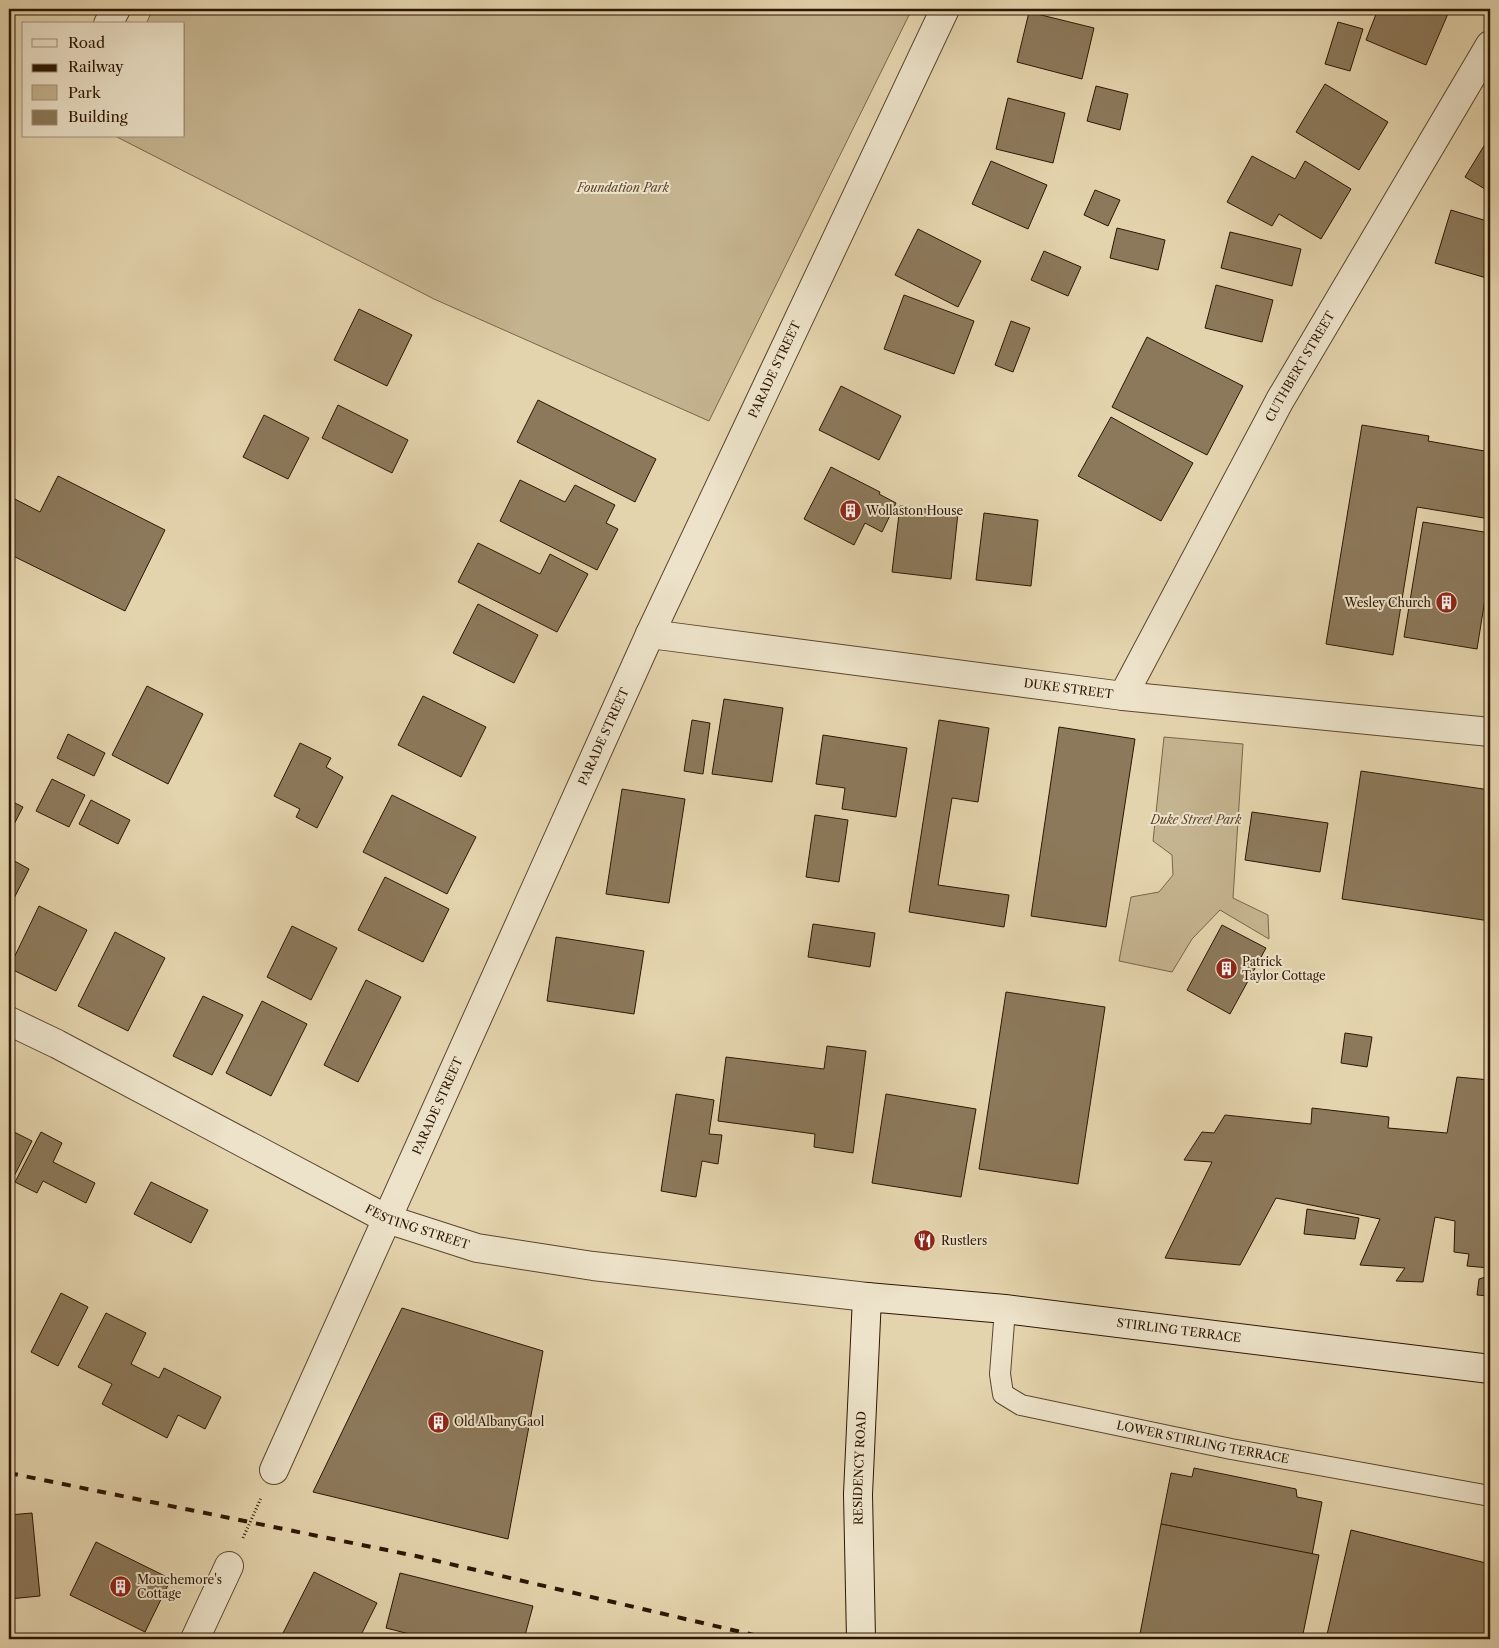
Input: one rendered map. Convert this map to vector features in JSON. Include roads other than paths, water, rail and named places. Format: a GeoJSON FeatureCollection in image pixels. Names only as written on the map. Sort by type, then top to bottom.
{"type":"FeatureCollection","features":[{"type":"Feature","properties":{"kind":"street"},"geometry":{"type":"LineString","coordinates":[[109,22],[116,9]]}},
{"type":"Feature","properties":{"kind":"street","name":"PARADE STREET"},"geometry":{"type":"LineString","coordinates":[[274,1470],[650,634],[945,9]]}},
{"type":"Feature","properties":{"kind":"street","name":"CUTHBERT STREET"},"geometry":{"type":"LineString","coordinates":[[1123,696],[1280,400],[1490,44]]}},
{"type":"Feature","properties":{"kind":"street","name":"DUKE STREET"},"geometry":{"type":"LineString","coordinates":[[650,634],[1123,696],[1490,732]]}},
{"type":"Feature","properties":{"kind":"street","name":"FESTING STREET"},"geometry":{"type":"LineString","coordinates":[[9,1021],[57,1044],[387,1219],[476,1248],[593,1266],[867,1297]]}},
{"type":"Feature","properties":{"kind":"street","name":"STIRLING TERRACE"},"geometry":{"type":"LineString","coordinates":[[867,1297],[1005,1309],[1490,1369]]}},
{"type":"Feature","properties":{"kind":"street","name":"RESIDENCY ROAD"},"geometry":{"type":"LineString","coordinates":[[861,1639],[858,1494],[867,1297]]}},
{"type":"Feature","properties":{"kind":"street"},"geometry":{"type":"LineString","coordinates":[[196,1639],[229,1566]]}},
{"type":"Feature","properties":{"kind":"lane","name":"LOWER STIRLING TERRACE"},"geometry":{"type":"LineString","coordinates":[[1005,1309],[1000,1374],[1003,1394],[1021,1405],[1231,1449],[1490,1496]]}},
{"type":"Feature","properties":{"kind":"railway"},"geometry":{"type":"LineString","coordinates":[[9,1473],[416,1556],[771,1639]]}},
{"type":"Feature","properties":{"kind":"place","name":"Wollaston House"},"geometry":{"type":"Point","coordinates":[850,511]}},
{"type":"Feature","properties":{"kind":"place","name":"Wesley Church"},"geometry":{"type":"Point","coordinates":[1447,603]}},
{"type":"Feature","properties":{"kind":"place","name":"Patrick Taylor Cottage"},"geometry":{"type":"Point","coordinates":[1226,969]}},
{"type":"Feature","properties":{"kind":"place","name":"Rustlers"},"geometry":{"type":"Point","coordinates":[925,1241]}},
{"type":"Feature","properties":{"kind":"place","name":"Old AlbanyGaol"},"geometry":{"type":"Point","coordinates":[438,1422]}},
{"type":"Feature","properties":{"kind":"place","name":"Mouchemore's Cottage"},"geometry":{"type":"Point","coordinates":[121,1587]}},
{"type":"Feature","properties":{"kind":"park label","name":"Foundation Park"},"geometry":{"type":"Point","coordinates":[623,188]}},
{"type":"Feature","properties":{"kind":"park label","name":"Duke Street Park"},"geometry":{"type":"Point","coordinates":[1196,820]}}]}
